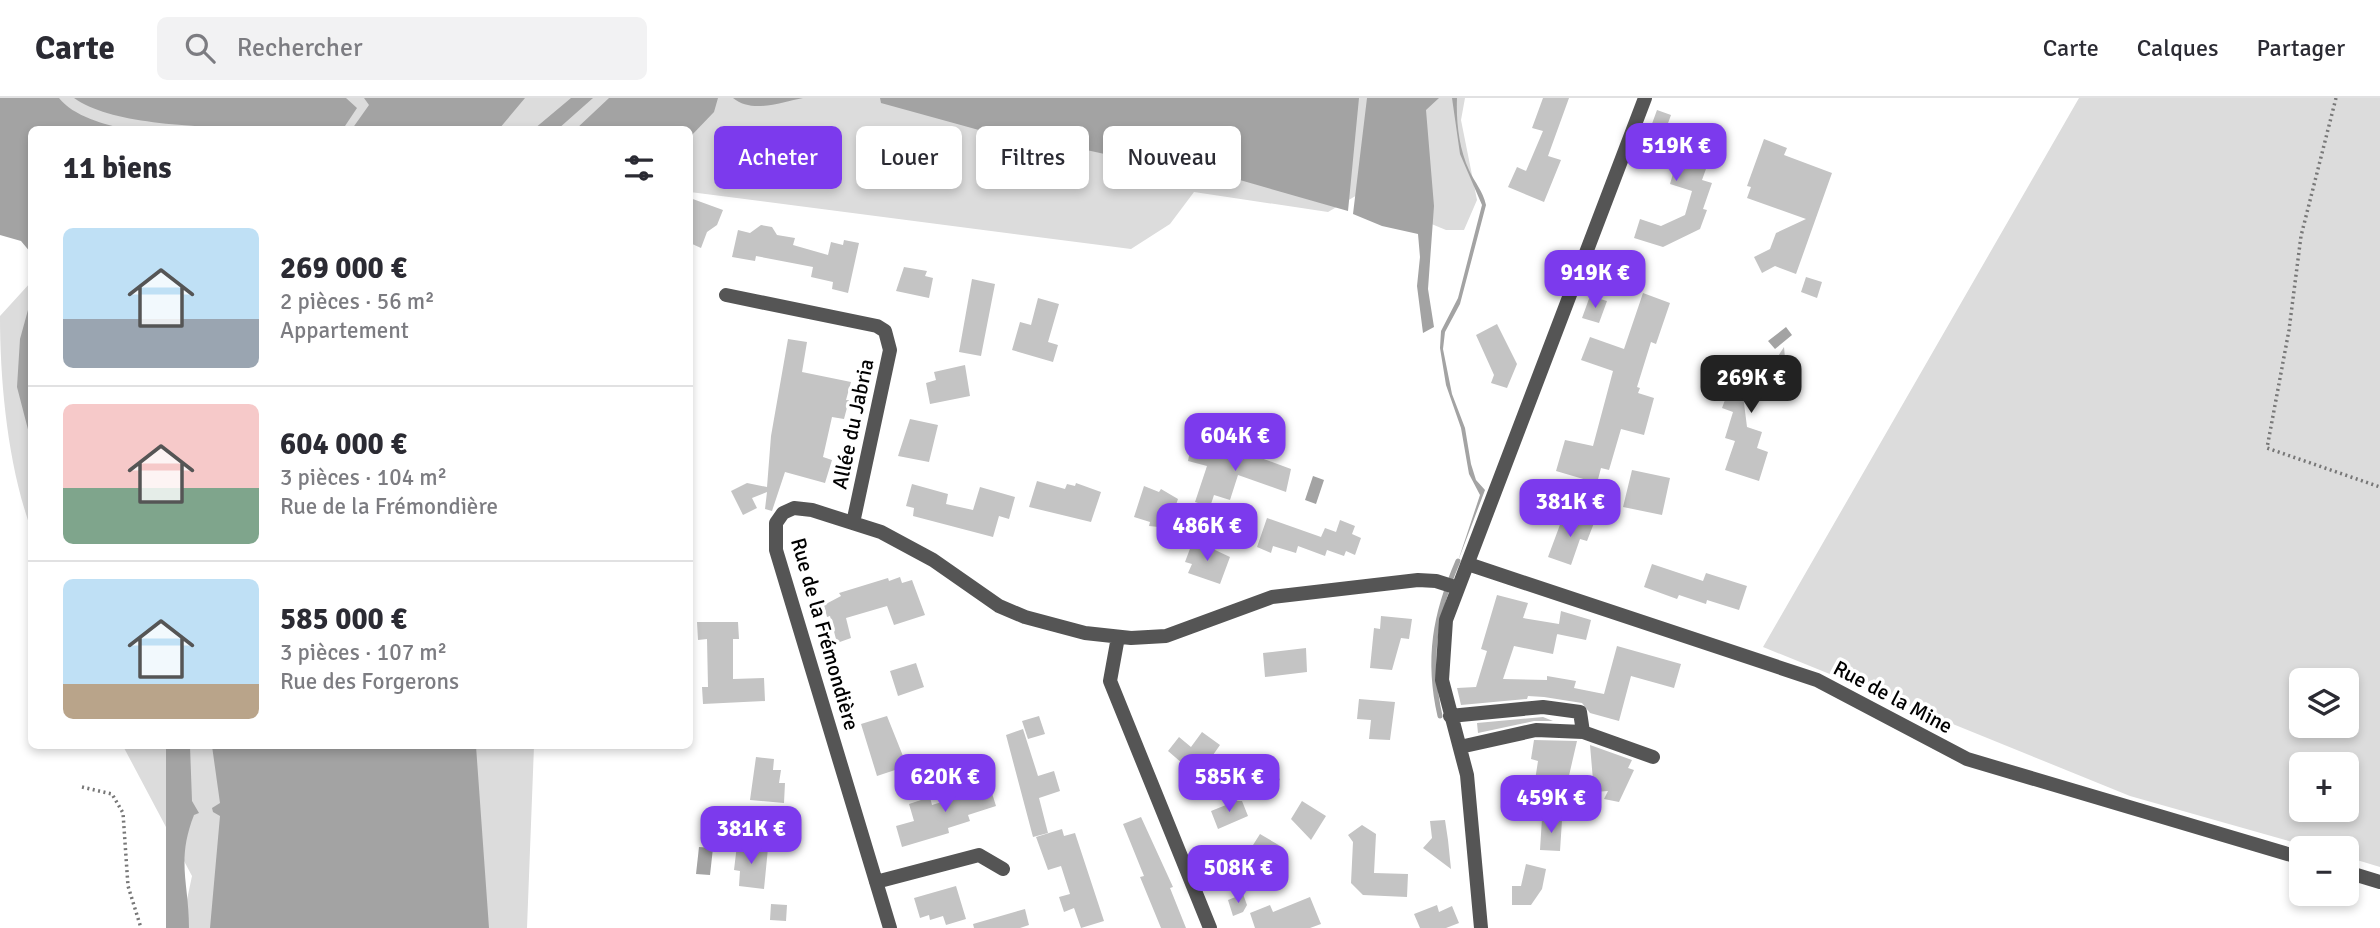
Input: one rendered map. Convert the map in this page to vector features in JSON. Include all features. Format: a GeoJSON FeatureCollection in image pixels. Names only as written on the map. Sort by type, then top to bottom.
{"type":"FeatureCollection","features":[{"type":"Feature","properties":{"kind":"street"},"geometry":{"type":"LineString","coordinates":[[1480,928],[1472,812],[1460,747],[1442,680],[1442,648],[1449,585],[1468,564],[1645,98]]}},
{"type":"Feature","properties":{"kind":"street","name":"Allée du Jabria"},"geometry":{"type":"LineString","coordinates":[[726,295],[877,326],[890,338],[890,350],[853,523]]}},
{"type":"Feature","properties":{"kind":"street","name":"Rue de la Frémondière"},"geometry":{"type":"LineString","coordinates":[[890,928],[775,550],[776,523],[783,513],[794,508],[812,510],[881,532],[933,560],[999,606],[1052,625],[1118,637],[1166,636],[1272,597],[1418,580],[1449,585]]}},
{"type":"Feature","properties":{"kind":"street","name":"Rue de la Mine"},"geometry":{"type":"LineString","coordinates":[[1468,564],[1817,680],[1967,759],[2289,854]]}},
{"type":"Feature","properties":{"kind":"street"},"geometry":{"type":"LineString","coordinates":[[1118,637],[1110,681],[1210,928]]}},
{"type":"Feature","properties":{"kind":"street"},"geometry":{"type":"LineString","coordinates":[[1450,716],[1543,707],[1580,712],[1583,733]]}},
{"type":"Feature","properties":{"kind":"street"},"geometry":{"type":"LineString","coordinates":[[1460,747],[1536,730],[1583,733],[1653,757]]}},
{"type":"Feature","properties":{"kind":"street"},"geometry":{"type":"LineString","coordinates":[[876,882],[979,856],[1003,869]]}},
{"type":"Feature","properties":{"kind":"street"},"geometry":{"type":"LineString","coordinates":[[2359,876],[2380,882]]}},
{"type":"Feature","properties":{"kind":"path"},"geometry":{"type":"LineString","coordinates":[[2336,98],[2301,236],[2267,448],[2380,486]]}},
{"type":"Feature","properties":{"kind":"path"},"geometry":{"type":"LineString","coordinates":[[82,787],[112,794],[123,813],[128,886],[141,928]]}},
{"type":"Feature","properties":{"kind":"shaded area"},"geometry":{"type":"Polygon","coordinates":[[[0,98],[59,98],[81,115],[115,126],[28,126],[28,249],[21,241],[0,235],[0,98]]]}},
{"type":"Feature","properties":{"kind":"shaded area"},"geometry":{"type":"Polygon","coordinates":[[[48,98],[1465,98],[1461,120],[1477,200],[1464,230],[1446,230],[1359,194],[1328,212],[1194,192],[1170,224],[1131,249],[693,192],[693,126],[82,126],[48,98]]]}},
{"type":"Feature","properties":{"kind":"shaded area"},"geometry":{"type":"Polygon","coordinates":[[[74,98],[346,98],[357,108],[345,126],[193,126],[157,123],[96,109],[74,98]]]}},
{"type":"Feature","properties":{"kind":"shaded area"},"geometry":{"type":"Polygon","coordinates":[[[364,98],[525,98],[502,126],[354,126],[369,105],[364,98]]]}},
{"type":"Feature","properties":{"kind":"shaded area"},"geometry":{"type":"Polygon","coordinates":[[[571,98],[593,98],[561,126],[538,126],[571,98]]]}},
{"type":"Feature","properties":{"kind":"shaded area"},"geometry":{"type":"Polygon","coordinates":[[[609,98],[718,98],[714,112],[693,134],[693,126],[579,126],[609,98]]]}},
{"type":"Feature","properties":{"kind":"shaded area"},"geometry":{"type":"Polygon","coordinates":[[[733,98],[803,98],[758,106],[741,103],[733,98]]]}},
{"type":"Feature","properties":{"kind":"shaded area"},"geometry":{"type":"Polygon","coordinates":[[[880,98],[1359,98],[1348,211],[1241,180],[1241,126],[1103,126],[1103,154],[1089,151],[1089,126],[976,126],[976,129],[881,103],[880,98]]]}},
{"type":"Feature","properties":{"kind":"shaded area"},"geometry":{"type":"Polygon","coordinates":[[[1367,98],[1439,98],[1426,110],[1434,206],[1428,289],[1434,327],[1423,333],[1417,286],[1420,257],[1418,234],[1382,226],[1353,214],[1367,98]]]}},
{"type":"Feature","properties":{"kind":"shaded area"},"geometry":{"type":"Polygon","coordinates":[[[1452,98],[1457,98],[1463,153],[1486,205],[1460,304],[1445,332],[1443,349],[1452,394],[1465,428],[1471,464],[1476,480],[1485,490],[1458,561],[1480,495],[1469,474],[1461,428],[1446,385],[1440,348],[1441,331],[1458,298],[1482,205],[1460,154],[1452,98]]]}},
{"type":"Feature","properties":{"kind":"shaded area"},"geometry":{"type":"Polygon","coordinates":[[[2079,98],[2380,98],[2380,867],[2359,861],[2359,836],[2289,836],[2289,841],[2130,796],[1763,647],[2079,98]]]}},
{"type":"Feature","properties":{"kind":"shaded area"},"geometry":{"type":"Polygon","coordinates":[[[28,285],[28,520],[16,478],[7,424],[0,316],[28,285]]]}},
{"type":"Feature","properties":{"kind":"shaded area"},"geometry":{"type":"Polygon","coordinates":[[[28,310],[28,429],[17,387],[20,339],[28,310]]]}},
{"type":"Feature","properties":{"kind":"shaded area"},"geometry":{"type":"Polygon","coordinates":[[[1786,327],[1792,335],[1775,349],[1768,341],[1786,327]]]}},
{"type":"Feature","properties":{"kind":"shaded area"},"geometry":{"type":"Polygon","coordinates":[[[1313,476],[1324,480],[1316,504],[1305,500],[1313,476]]]}},
{"type":"Feature","properties":{"kind":"shaded area"},"geometry":{"type":"Polygon","coordinates":[[[125,749],[534,749],[527,928],[181,928],[192,876],[125,749]]]}},
{"type":"Feature","properties":{"kind":"shaded area"},"geometry":{"type":"Polygon","coordinates":[[[166,749],[190,749],[192,801],[199,813],[194,815],[186,846],[189,928],[166,928],[166,749]]]}},
{"type":"Feature","properties":{"kind":"shaded area"},"geometry":{"type":"Polygon","coordinates":[[[212,749],[476,749],[489,928],[210,928],[220,816],[213,812],[212,808],[220,803],[212,749]]]}},
{"type":"Feature","properties":{"kind":"shaded area"},"geometry":{"type":"Polygon","coordinates":[[[699,847],[713,848],[710,875],[696,874],[699,847]]]}},
{"type":"Feature","properties":{"kind":"building"},"geometry":{"type":"Polygon","coordinates":[[[1543,98],[1569,98],[1548,156],[1561,160],[1544,202],[1508,187],[1517,167],[1526,171],[1543,131],[1532,128],[1543,98]]]}},
{"type":"Feature","properties":{"kind":"building"},"geometry":{"type":"Polygon","coordinates":[[[1657,110],[1671,115],[1663,137],[1711,155],[1702,180],[1712,183],[1703,209],[1707,210],[1700,229],[1663,247],[1634,238],[1640,219],[1661,226],[1685,215],[1692,191],[1670,184],[1674,170],[1660,165],[1663,157],[1638,148],[1644,129],[1649,132],[1657,110]]]}},
{"type":"Feature","properties":{"kind":"building"},"geometry":{"type":"Polygon","coordinates":[[[1764,139],[1787,148],[1784,155],[1832,173],[1796,274],[1775,266],[1762,273],[1754,257],[1770,249],[1776,233],[1806,219],[1747,198],[1751,187],[1747,186],[1764,139]]]}},
{"type":"Feature","properties":{"kind":"building"},"geometry":{"type":"Polygon","coordinates":[[[693,199],[723,210],[717,225],[707,232],[701,248],[693,244],[693,199]]]}},
{"type":"Feature","properties":{"kind":"building"},"geometry":{"type":"Polygon","coordinates":[[[761,225],[772,227],[777,235],[795,238],[793,245],[828,255],[831,242],[843,245],[844,240],[859,243],[848,293],[832,289],[833,282],[811,277],[813,267],[756,256],[755,261],[732,257],[738,230],[750,233],[761,225]]]}},
{"type":"Feature","properties":{"kind":"building"},"geometry":{"type":"Polygon","coordinates":[[[904,267],[927,271],[925,276],[933,278],[929,298],[896,291],[904,267]]]}},
{"type":"Feature","properties":{"kind":"building"},"geometry":{"type":"Polygon","coordinates":[[[1806,277],[1822,282],[1817,298],[1801,292],[1806,277]]]}},
{"type":"Feature","properties":{"kind":"building"},"geometry":{"type":"Polygon","coordinates":[[[972,279],[995,284],[981,356],[959,352],[972,279]]]}},
{"type":"Feature","properties":{"kind":"building"},"geometry":{"type":"Polygon","coordinates":[[[1643,293],[1670,303],[1656,344],[1651,342],[1637,387],[1640,388],[1638,393],[1654,398],[1644,435],[1621,429],[1609,470],[1601,468],[1597,483],[1556,471],[1565,440],[1593,446],[1613,371],[1581,360],[1590,337],[1624,349],[1643,293]]]}},
{"type":"Feature","properties":{"kind":"building"},"geometry":{"type":"Polygon","coordinates":[[[1590,296],[1607,301],[1599,323],[1582,318],[1590,296]]]}},
{"type":"Feature","properties":{"kind":"building"},"geometry":{"type":"Polygon","coordinates":[[[1038,298],[1059,304],[1048,342],[1058,345],[1053,362],[1012,350],[1020,322],[1031,325],[1038,298]]]}},
{"type":"Feature","properties":{"kind":"building"},"geometry":{"type":"Polygon","coordinates":[[[1497,324],[1517,364],[1507,388],[1491,383],[1494,375],[1476,335],[1497,324]]]}},
{"type":"Feature","properties":{"kind":"building"},"geometry":{"type":"Polygon","coordinates":[[[788,339],[807,342],[802,372],[851,382],[846,400],[849,400],[844,419],[832,417],[823,457],[832,460],[825,483],[785,472],[772,511],[765,509],[767,492],[752,498],[757,508],[743,515],[731,491],[747,483],[767,487],[771,436],[788,339]]]}},
{"type":"Feature","properties":{"kind":"building"},"geometry":{"type":"Polygon","coordinates":[[[1784,347],[1788,390],[1743,395],[1747,427],[1762,432],[1757,448],[1768,452],[1759,481],[1725,470],[1735,441],[1725,438],[1733,412],[1722,408],[1739,362],[1740,370],[1751,374],[1754,366],[1773,364],[1784,347]]]}},
{"type":"Feature","properties":{"kind":"building"},"geometry":{"type":"Polygon","coordinates":[[[965,365],[970,396],[930,404],[926,383],[936,380],[934,372],[965,365]]]}},
{"type":"Feature","properties":{"kind":"building"},"geometry":{"type":"Polygon","coordinates":[[[910,419],[938,425],[929,462],[898,456],[910,419]]]}},
{"type":"Feature","properties":{"kind":"building"},"geometry":{"type":"Polygon","coordinates":[[[1191,446],[1224,457],[1226,452],[1235,454],[1236,449],[1291,469],[1286,492],[1238,475],[1230,500],[1214,495],[1210,507],[1195,502],[1207,466],[1188,461],[1191,446]]]}},
{"type":"Feature","properties":{"kind":"building"},"geometry":{"type":"Polygon","coordinates":[[[1632,470],[1670,478],[1662,515],[1623,507],[1632,470]]]}},
{"type":"Feature","properties":{"kind":"building"},"geometry":{"type":"Polygon","coordinates":[[[1037,481],[1065,489],[1067,484],[1075,486],[1076,483],[1101,492],[1091,522],[1029,507],[1037,481]]]}},
{"type":"Feature","properties":{"kind":"building"},"geometry":{"type":"Polygon","coordinates":[[[912,484],[948,494],[946,504],[973,510],[980,487],[1015,497],[1009,519],[999,516],[993,537],[913,516],[914,508],[906,506],[912,484]]]}},
{"type":"Feature","properties":{"kind":"building"},"geometry":{"type":"Polygon","coordinates":[[[1144,486],[1159,492],[1161,489],[1178,499],[1168,528],[1149,526],[1150,522],[1134,517],[1144,486]]]}},
{"type":"Feature","properties":{"kind":"building"},"geometry":{"type":"Polygon","coordinates":[[[1569,514],[1594,523],[1587,541],[1580,539],[1571,565],[1548,557],[1561,522],[1566,523],[1569,514]]]}},
{"type":"Feature","properties":{"kind":"building"},"geometry":{"type":"Polygon","coordinates":[[[1267,518],[1321,537],[1325,528],[1336,532],[1340,520],[1355,526],[1352,534],[1361,538],[1355,555],[1346,551],[1344,556],[1327,550],[1325,556],[1298,546],[1296,553],[1273,546],[1271,553],[1257,547],[1267,518]]]}},
{"type":"Feature","properties":{"kind":"building"},"geometry":{"type":"Polygon","coordinates":[[[1198,542],[1230,557],[1220,584],[1188,573],[1192,564],[1185,562],[1191,546],[1198,542]]]}},
{"type":"Feature","properties":{"kind":"building"},"geometry":{"type":"Polygon","coordinates":[[[1652,564],[1703,581],[1706,573],[1747,586],[1739,610],[1707,600],[1706,604],[1679,595],[1677,599],[1644,587],[1652,564]]]}},
{"type":"Feature","properties":{"kind":"building"},"geometry":{"type":"Polygon","coordinates":[[[900,577],[902,583],[912,580],[925,615],[894,625],[887,606],[846,618],[851,638],[837,643],[830,616],[827,617],[824,605],[841,596],[839,593],[900,577]]]}},
{"type":"Feature","properties":{"kind":"building"},"geometry":{"type":"Polygon","coordinates":[[[1497,595],[1528,603],[1523,618],[1559,624],[1561,611],[1591,620],[1586,640],[1557,634],[1553,654],[1514,646],[1503,679],[1547,680],[1547,676],[1576,681],[1574,688],[1604,694],[1617,646],[1681,664],[1674,688],[1631,676],[1619,721],[1590,713],[1582,703],[1544,697],[1528,696],[1527,699],[1461,705],[1457,688],[1476,687],[1487,651],[1481,649],[1497,595]]]}},
{"type":"Feature","properties":{"kind":"building"},"geometry":{"type":"Polygon","coordinates":[[[1381,616],[1412,619],[1409,639],[1401,638],[1392,670],[1370,668],[1374,628],[1380,629],[1381,616]]]}},
{"type":"Feature","properties":{"kind":"building"},"geometry":{"type":"Polygon","coordinates":[[[697,622],[738,622],[739,639],[733,639],[733,679],[764,678],[765,701],[703,704],[702,687],[708,687],[707,639],[698,640],[697,622]]]}},
{"type":"Feature","properties":{"kind":"building"},"geometry":{"type":"Polygon","coordinates":[[[1306,648],[1307,672],[1265,677],[1263,653],[1306,648]]]}},
{"type":"Feature","properties":{"kind":"building"},"geometry":{"type":"Polygon","coordinates":[[[916,663],[924,687],[898,696],[890,671],[916,663]]]}},
{"type":"Feature","properties":{"kind":"building"},"geometry":{"type":"Polygon","coordinates":[[[1359,699],[1395,702],[1390,740],[1369,739],[1371,720],[1357,719],[1359,699]]]}},
{"type":"Feature","properties":{"kind":"building"},"geometry":{"type":"Polygon","coordinates":[[[887,716],[907,766],[877,776],[861,724],[887,716]]]}},
{"type":"Feature","properties":{"kind":"building"},"geometry":{"type":"Polygon","coordinates":[[[1039,716],[1045,734],[1028,739],[1022,721],[1039,716]]]}},
{"type":"Feature","properties":{"kind":"building"},"geometry":{"type":"Polygon","coordinates":[[[1543,717],[1553,721],[1534,721],[1478,733],[1477,723],[1543,717]]]}},
{"type":"Feature","properties":{"kind":"building"},"geometry":{"type":"Polygon","coordinates":[[[1023,729],[1038,776],[1054,771],[1060,791],[1039,798],[1048,833],[1033,837],[1006,735],[1023,729]]]}},
{"type":"Feature","properties":{"kind":"building"},"geometry":{"type":"Polygon","coordinates":[[[1202,732],[1220,745],[1213,755],[1220,761],[1204,782],[1168,751],[1179,737],[1191,747],[1202,732]]]}},
{"type":"Feature","properties":{"kind":"building"},"geometry":{"type":"Polygon","coordinates":[[[1534,740],[1577,741],[1565,793],[1534,787],[1538,761],[1531,759],[1534,740]]]}},
{"type":"Feature","properties":{"kind":"building"},"geometry":{"type":"Polygon","coordinates":[[[1590,745],[1632,760],[1628,768],[1634,770],[1619,802],[1604,799],[1608,791],[1594,792],[1590,745]]]}},
{"type":"Feature","properties":{"kind":"building"},"geometry":{"type":"Polygon","coordinates":[[[756,757],[774,759],[773,770],[781,770],[779,783],[785,783],[784,803],[750,800],[756,757]]]}},
{"type":"Feature","properties":{"kind":"building"},"geometry":{"type":"Polygon","coordinates":[[[1247,759],[1280,779],[1270,797],[1236,777],[1247,759]]]}},
{"type":"Feature","properties":{"kind":"building"},"geometry":{"type":"Polygon","coordinates":[[[987,777],[996,806],[968,815],[970,821],[948,828],[949,833],[902,847],[896,826],[914,821],[909,804],[930,797],[932,805],[971,793],[968,783],[987,777]]]}},
{"type":"Feature","properties":{"kind":"building"},"geometry":{"type":"Polygon","coordinates":[[[1242,801],[1248,816],[1218,829],[1211,811],[1242,801]]]}},
{"type":"Feature","properties":{"kind":"building"},"geometry":{"type":"Polygon","coordinates":[[[1302,801],[1326,816],[1311,840],[1291,819],[1302,801]]]}},
{"type":"Feature","properties":{"kind":"building"},"geometry":{"type":"Polygon","coordinates":[[[1141,817],[1173,887],[1170,888],[1186,928],[1161,928],[1140,877],[1144,876],[1123,824],[1141,817]]]}},
{"type":"Feature","properties":{"kind":"building"},"geometry":{"type":"Polygon","coordinates":[[[1542,818],[1562,820],[1560,851],[1540,850],[1542,818]]]}},
{"type":"Feature","properties":{"kind":"building"},"geometry":{"type":"Polygon","coordinates":[[[1445,820],[1451,869],[1423,848],[1432,838],[1430,821],[1445,820]]]}},
{"type":"Feature","properties":{"kind":"building"},"geometry":{"type":"Polygon","coordinates":[[[1362,825],[1376,834],[1374,873],[1408,874],[1407,897],[1363,895],[1351,883],[1353,842],[1348,835],[1362,825]]]}},
{"type":"Feature","properties":{"kind":"building"},"geometry":{"type":"Polygon","coordinates":[[[1062,829],[1064,836],[1075,833],[1104,921],[1081,928],[1074,908],[1064,912],[1059,897],[1070,894],[1061,866],[1048,870],[1036,837],[1062,829]]]}},
{"type":"Feature","properties":{"kind":"building"},"geometry":{"type":"Polygon","coordinates":[[[1260,834],[1282,847],[1263,878],[1241,864],[1260,834]]]}},
{"type":"Feature","properties":{"kind":"building"},"geometry":{"type":"Polygon","coordinates":[[[737,845],[768,848],[764,889],[739,886],[740,871],[734,870],[737,845]]]}},
{"type":"Feature","properties":{"kind":"building"},"geometry":{"type":"Polygon","coordinates":[[[1526,864],[1546,869],[1542,889],[1531,905],[1512,905],[1512,886],[1521,886],[1526,864]]]}},
{"type":"Feature","properties":{"kind":"building"},"geometry":{"type":"Polygon","coordinates":[[[956,886],[966,919],[946,925],[943,916],[930,920],[929,915],[920,918],[914,898],[956,886]]]}},
{"type":"Feature","properties":{"kind":"building"},"geometry":{"type":"Polygon","coordinates":[[[1243,894],[1247,905],[1243,912],[1233,916],[1228,900],[1243,894]]]}},
{"type":"Feature","properties":{"kind":"building"},"geometry":{"type":"Polygon","coordinates":[[[1310,897],[1321,924],[1310,928],[1255,928],[1250,913],[1270,905],[1273,912],[1310,897]]]}},
{"type":"Feature","properties":{"kind":"building"},"geometry":{"type":"Polygon","coordinates":[[[771,904],[787,905],[786,921],[770,920],[771,904]]]}},
{"type":"Feature","properties":{"kind":"building"},"geometry":{"type":"Polygon","coordinates":[[[1437,905],[1439,912],[1452,906],[1459,923],[1446,928],[1420,928],[1414,914],[1437,905]]]}},
{"type":"Feature","properties":{"kind":"building"},"geometry":{"type":"Polygon","coordinates":[[[1025,909],[1029,925],[1020,928],[974,928],[973,924],[1025,909]]]}},
{"type":"Feature","properties":{"kind":"waterway"},"geometry":{"type":"LineString","coordinates":[[1440,716],[1434,675],[1436,637],[1444,600],[1458,561]]}}]}
